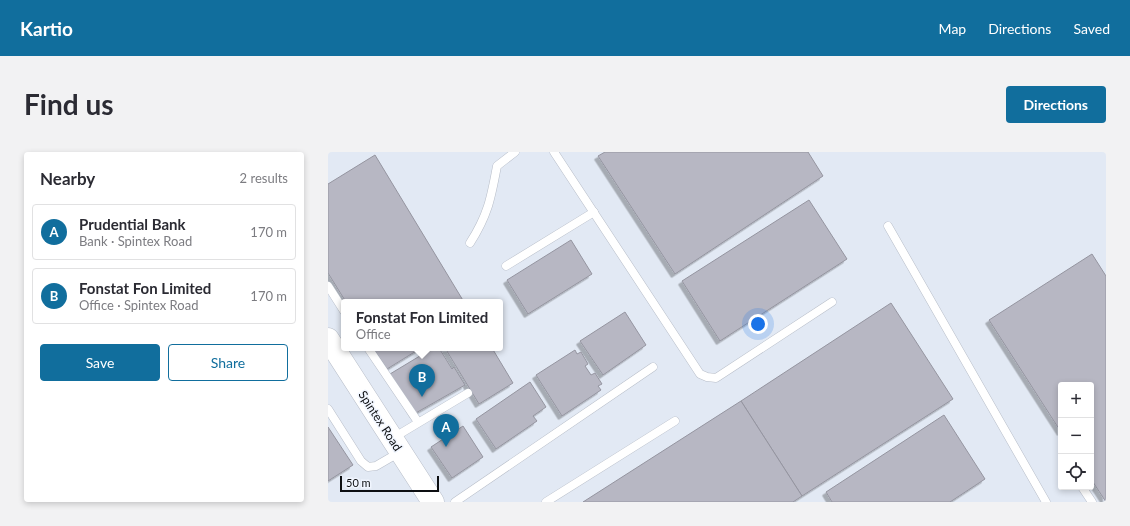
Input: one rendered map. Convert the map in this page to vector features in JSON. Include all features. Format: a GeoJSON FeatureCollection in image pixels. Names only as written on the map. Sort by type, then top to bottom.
{"type":"FeatureCollection","features":[{"type":"Feature","properties":{"kind":"main road","name":"Spintex Road"},"geometry":{"type":"LineString","coordinates":[[328,339],[433,502]]}},
{"type":"Feature","properties":{"kind":"lane"},"geometry":{"type":"LineString","coordinates":[[470,243],[483,223],[490,202],[497,166],[515,152]]}},
{"type":"Feature","properties":{"kind":"lane"},"geometry":{"type":"LineString","coordinates":[[554,152],[700,374],[707,377],[716,378],[832,302]]}},
{"type":"Feature","properties":{"kind":"lane"},"geometry":{"type":"LineString","coordinates":[[506,266],[594,212]]}},
{"type":"Feature","properties":{"kind":"lane"},"geometry":{"type":"LineString","coordinates":[[888,226],[1046,502]]}},
{"type":"Feature","properties":{"kind":"lane"},"geometry":{"type":"LineString","coordinates":[[328,286],[341,306]]}},
{"type":"Feature","properties":{"kind":"lane"},"geometry":{"type":"LineString","coordinates":[[370,351],[418,422]]}},
{"type":"Feature","properties":{"kind":"lane"},"geometry":{"type":"LineString","coordinates":[[455,502],[653,367]]}},
{"type":"Feature","properties":{"kind":"lane"},"geometry":{"type":"LineString","coordinates":[[328,408],[361,461],[368,467],[376,466],[418,422],[468,392]]}},
{"type":"Feature","properties":{"kind":"lane"},"geometry":{"type":"LineString","coordinates":[[546,502],[675,421]]}},
{"type":"Feature","properties":{"kind":"lane"},"geometry":{"type":"LineString","coordinates":[[1084,490],[1092,502]]}},
{"type":"Feature","properties":{"kind":"building"},"geometry":{"type":"Polygon","coordinates":[[[605,152],[808,152],[823,176],[675,274],[598,156],[605,152]]]}},
{"type":"Feature","properties":{"kind":"building"},"geometry":{"type":"Polygon","coordinates":[[[375,155],[462,299],[344,299],[328,273],[328,184],[375,155]]]}},
{"type":"Feature","properties":{"kind":"building"},"geometry":{"type":"Polygon","coordinates":[[[809,200],[847,259],[720,341],[682,281],[809,200]]]}},
{"type":"Feature","properties":{"kind":"building"},"geometry":{"type":"Polygon","coordinates":[[[571,240],[592,274],[528,314],[507,280],[571,240]]]}},
{"type":"Feature","properties":{"kind":"building"},"geometry":{"type":"Polygon","coordinates":[[[1092,254],[1106,276],[1106,502],[1094,484],[1094,382],[1058,382],[1058,427],[989,320],[1092,254]]]}},
{"type":"Feature","properties":{"kind":"building"},"geometry":{"type":"Polygon","coordinates":[[[891,303],[953,399],[802,496],[741,401],[891,303]]]}},
{"type":"Feature","properties":{"kind":"building"},"geometry":{"type":"Polygon","coordinates":[[[625,312],[646,345],[603,375],[580,341],[625,312]]]}},
{"type":"Feature","properties":{"kind":"building"},"geometry":{"type":"Polygon","coordinates":[[[575,350],[577,354],[581,352],[588,364],[585,366],[591,375],[595,373],[602,384],[598,386],[601,390],[562,416],[536,375],[575,350]]]}},
{"type":"Feature","properties":{"kind":"building"},"geometry":{"type":"Polygon","coordinates":[[[375,351],[416,351],[387,369],[375,351]]]}},
{"type":"Feature","properties":{"kind":"building"},"geometry":{"type":"Polygon","coordinates":[[[428,351],[441,351],[452,369],[454,367],[465,385],[414,414],[390,374],[428,351]]]}},
{"type":"Feature","properties":{"kind":"building"},"geometry":{"type":"Polygon","coordinates":[[[447,351],[494,351],[513,383],[479,404],[447,351]]]}},
{"type":"Feature","properties":{"kind":"building"},"geometry":{"type":"Polygon","coordinates":[[[530,382],[546,407],[533,416],[537,421],[496,449],[476,419],[530,382]]]}},
{"type":"Feature","properties":{"kind":"building"},"geometry":{"type":"Polygon","coordinates":[[[741,401],[802,496],[793,502],[583,502],[741,401]]]}},
{"type":"Feature","properties":{"kind":"building"},"geometry":{"type":"Polygon","coordinates":[[[944,415],[985,479],[950,502],[832,502],[826,492],[944,415]]]}},
{"type":"Feature","properties":{"kind":"building"},"geometry":{"type":"Polygon","coordinates":[[[463,426],[483,457],[452,478],[431,447],[463,426]]]}},
{"type":"Feature","properties":{"kind":"building"},"geometry":{"type":"Polygon","coordinates":[[[328,427],[353,465],[328,481],[328,427]]]}},
{"type":"Feature","properties":{"kind":"place","name":"Fonstat Fon Limited"},"geometry":{"type":"Point","coordinates":[422,397]}},
{"type":"Feature","properties":{"kind":"place","name":"Prudential Bank"},"geometry":{"type":"Point","coordinates":[446,447]}}]}
